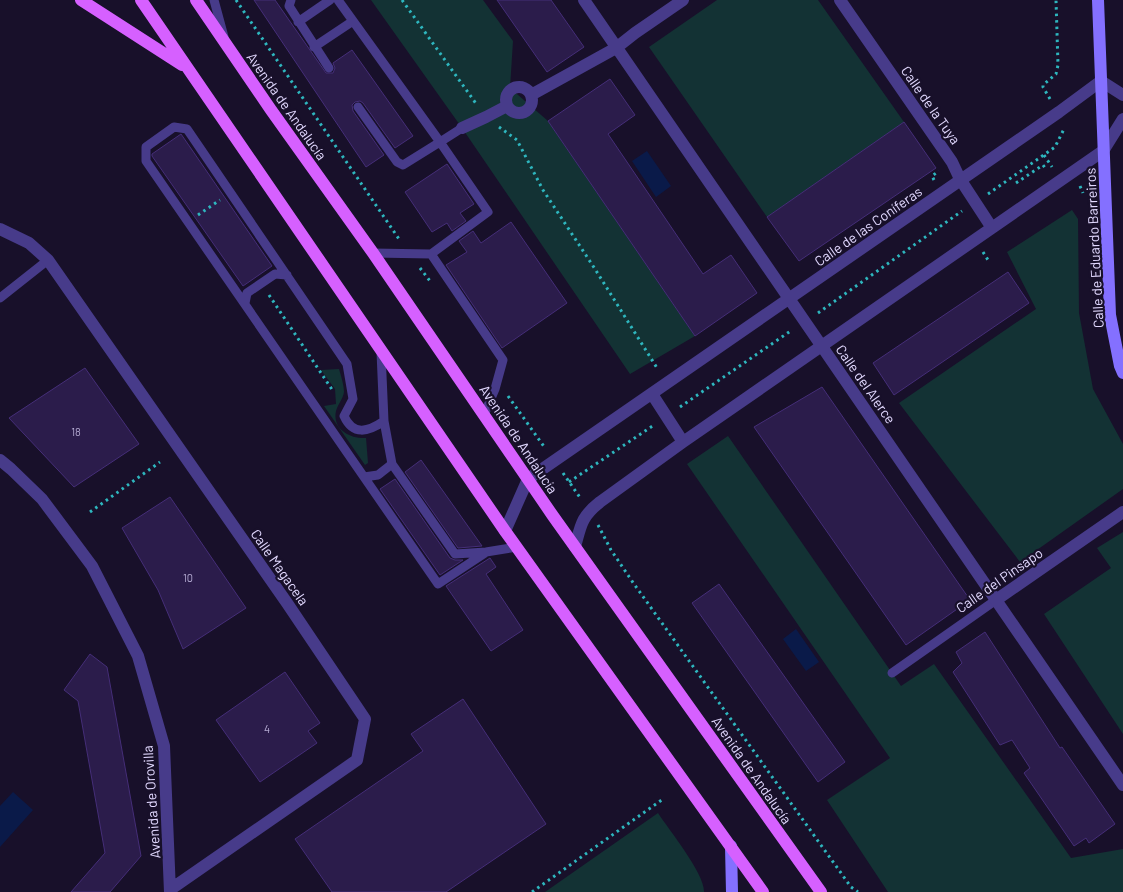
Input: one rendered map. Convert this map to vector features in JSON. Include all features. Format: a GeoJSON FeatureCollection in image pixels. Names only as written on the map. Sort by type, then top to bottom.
{"type":"FeatureCollection","features":[{"type":"Feature","properties":{"kind":"main road"},"geometry":{"type":"LineString","coordinates":[[81,0],[188,69]]}},
{"type":"Feature","properties":{"kind":"main road"},"geometry":{"type":"LineString","coordinates":[[141,0],[517,547],[763,892]]}},
{"type":"Feature","properties":{"kind":"main road","name":"Avenida de Andalucía"},"geometry":{"type":"LineString","coordinates":[[196,0],[373,252],[575,547],[821,892]]}},
{"type":"Feature","properties":{"kind":"street","name":"Calle del Alerce"},"geometry":{"type":"LineString","coordinates":[[584,0],[1123,786]]}},
{"type":"Feature","properties":{"kind":"street"},"geometry":{"type":"LineString","coordinates":[[531,95],[616,48],[683,0]]}},
{"type":"Feature","properties":{"kind":"street","name":"Calle de la Tuya"},"geometry":{"type":"LineString","coordinates":[[840,0],[952,162],[960,179],[992,228]]}},
{"type":"Feature","properties":{"kind":"street","name":"Calle de Eduardo Barreiros"},"geometry":{"type":"LineString","coordinates":[[1098,0],[1110,315],[1123,373]]}},
{"type":"Feature","properties":{"kind":"street"},"geometry":{"type":"LineString","coordinates":[[1101,81],[1123,95]]}},
{"type":"Feature","properties":{"kind":"street","name":"Calle de las Coníferas"},"geometry":{"type":"LineString","coordinates":[[528,479],[789,300],[1101,81]]}},
{"type":"Feature","properties":{"kind":"street"},"geometry":{"type":"LineString","coordinates":[[516,87],[524,88],[531,95],[532,103],[528,110],[524,112],[516,113],[507,106],[505,101],[508,92],[516,87]]}},
{"type":"Feature","properties":{"kind":"street"},"geometry":{"type":"LineString","coordinates":[[462,128],[507,106]]}},
{"type":"Feature","properties":{"kind":"street","name":"Calle de Eduardo Barreiros"},"geometry":{"type":"LineString","coordinates":[[1103,150],[1123,119]]}},
{"type":"Feature","properties":{"kind":"street"},"geometry":{"type":"LineString","coordinates":[[575,547],[583,519],[589,512],[683,442],[1103,150]]}},
{"type":"Feature","properties":{"kind":"street","name":"Calle Magacela"},"geometry":{"type":"LineString","coordinates":[[0,229],[29,243],[48,260],[287,603],[365,719],[357,760],[170,890]]}},
{"type":"Feature","properties":{"kind":"street"},"geometry":{"type":"LineString","coordinates":[[652,394],[683,442]]}},
{"type":"Feature","properties":{"kind":"street","name":"Avenida de Orovilla"},"geometry":{"type":"LineString","coordinates":[[0,460],[42,499],[92,566],[138,656],[164,746],[170,890]]}},
{"type":"Feature","properties":{"kind":"street"},"geometry":{"type":"LineString","coordinates":[[506,531],[528,479]]}},
{"type":"Feature","properties":{"kind":"street","name":"Calle del Pinsapo"},"geometry":{"type":"LineString","coordinates":[[996,600],[1123,512]]}},
{"type":"Feature","properties":{"kind":"street"},"geometry":{"type":"LineString","coordinates":[[731,846],[732,892]]}},
{"type":"Feature","properties":{"kind":"lane"},"geometry":{"type":"LineString","coordinates":[[214,0],[227,46]]}},
{"type":"Feature","properties":{"kind":"lane"},"geometry":{"type":"LineString","coordinates":[[291,0],[289,6],[328,68]]}},
{"type":"Feature","properties":{"kind":"lane"},"geometry":{"type":"LineString","coordinates":[[298,22],[330,0]]}},
{"type":"Feature","properties":{"kind":"lane"},"geometry":{"type":"LineString","coordinates":[[338,0],[488,212],[430,254],[373,252]]}},
{"type":"Feature","properties":{"kind":"lane"},"geometry":{"type":"LineString","coordinates":[[314,47],[353,21]]}},
{"type":"Feature","properties":{"kind":"lane"},"geometry":{"type":"LineString","coordinates":[[358,108],[397,162],[403,165],[462,128]]}},
{"type":"Feature","properties":{"kind":"lane"},"geometry":{"type":"LineString","coordinates":[[384,422],[367,430],[355,430],[348,424],[344,416],[353,399],[347,364],[187,129],[174,127],[146,147],[146,160],[438,584],[486,552]]}},
{"type":"Feature","properties":{"kind":"lane"},"geometry":{"type":"LineString","coordinates":[[430,254],[503,360],[484,415]]}},
{"type":"Feature","properties":{"kind":"lane"},"geometry":{"type":"LineString","coordinates":[[1,295],[48,260]]}},
{"type":"Feature","properties":{"kind":"lane"},"geometry":{"type":"LineString","coordinates":[[245,303],[247,293],[261,283],[276,274],[287,276]]}},
{"type":"Feature","properties":{"kind":"lane"},"geometry":{"type":"LineString","coordinates":[[381,350],[384,422],[392,464],[455,554],[517,547]]}},
{"type":"Feature","properties":{"kind":"lane"},"geometry":{"type":"LineString","coordinates":[[364,477],[378,475],[392,464]]}},
{"type":"Feature","properties":{"kind":"lane","name":"Calle del Pinsapo"},"geometry":{"type":"LineString","coordinates":[[892,673],[996,600]]}},
{"type":"Feature","properties":{"kind":"path","name":"Avenida de Andalucía"},"geometry":{"type":"LineString","coordinates":[[236,0],[433,286]]}},
{"type":"Feature","properties":{"kind":"path"},"geometry":{"type":"LineString","coordinates":[[402,0],[486,117],[517,140],[542,190],[595,269],[657,368]]}},
{"type":"Feature","properties":{"kind":"path"},"geometry":{"type":"LineString","coordinates":[[569,482],[804,322],[1055,147],[1066,124],[1043,85],[1056,74],[1058,65],[1056,0]]}},
{"type":"Feature","properties":{"kind":"path"},"geometry":{"type":"LineString","coordinates":[[1016,184],[1043,165],[1046,169]]}},
{"type":"Feature","properties":{"kind":"path"},"geometry":{"type":"LineString","coordinates":[[188,221],[231,193]]}},
{"type":"Feature","properties":{"kind":"path"},"geometry":{"type":"LineString","coordinates":[[261,283],[333,391]]}},
{"type":"Feature","properties":{"kind":"path","name":"Avenida de Andalucía"},"geometry":{"type":"LineString","coordinates":[[497,380],[555,461],[634,584],[851,887],[858,892]]}},
{"type":"Feature","properties":{"kind":"path"},"geometry":{"type":"LineString","coordinates":[[90,512],[160,462]]}},
{"type":"Feature","properties":{"kind":"path"},"geometry":{"type":"LineString","coordinates":[[532,892],[662,799]]}},
{"type":"Feature","properties":{"kind":"green space"},"geometry":{"type":"Polygon","coordinates":[[[371,0],[483,0],[513,41],[510,88],[548,121],[695,336],[630,374],[462,128],[371,0]]]}},
{"type":"Feature","properties":{"kind":"green space"},"geometry":{"type":"Polygon","coordinates":[[[717,0],[818,0],[904,122],[767,217],[649,47],[717,0]]]}},
{"type":"Feature","properties":{"kind":"green space"},"geometry":{"type":"Polygon","coordinates":[[[1072,210],[1078,219],[1079,313],[1093,389],[1123,444],[1123,489],[1020,562],[899,403],[1036,309],[1007,252],[1072,210]]]}},
{"type":"Feature","properties":{"kind":"green space"},"geometry":{"type":"Polygon","coordinates":[[[339,369],[344,392],[335,417],[340,428],[348,435],[366,438],[368,463],[365,465],[324,406],[336,404],[335,389],[321,370],[339,369]]]}},
{"type":"Feature","properties":{"kind":"green space"},"geometry":{"type":"Polygon","coordinates":[[[728,436],[901,686],[934,664],[1071,858],[1123,849],[1123,892],[888,892],[827,800],[890,758],[687,464],[728,436]]]}},
{"type":"Feature","properties":{"kind":"green space"},"geometry":{"type":"Polygon","coordinates":[[[1123,532],[1123,734],[1044,614],[1111,568],[1097,548],[1123,532]]]}},
{"type":"Feature","properties":{"kind":"green space"},"geometry":{"type":"Polygon","coordinates":[[[658,813],[699,874],[704,892],[545,892],[658,813]]]}},
{"type":"Feature","properties":{"kind":"water"},"geometry":{"type":"Polygon","coordinates":[[[647,151],[671,186],[656,197],[632,161],[647,151]]]}},
{"type":"Feature","properties":{"kind":"water"},"geometry":{"type":"Polygon","coordinates":[[[796,629],[819,662],[806,671],[783,639],[796,629]]]}},
{"type":"Feature","properties":{"kind":"water"},"geometry":{"type":"Polygon","coordinates":[[[13,792],[33,810],[0,847],[0,806],[13,792]]]}},
{"type":"Feature","properties":{"kind":"building"},"geometry":{"type":"Polygon","coordinates":[[[254,0],[275,0],[326,73],[333,73],[335,68],[333,63],[352,50],[413,136],[395,148],[363,103],[360,101],[355,102],[352,105],[353,111],[384,155],[366,167],[254,0]]]}},
{"type":"Feature","properties":{"kind":"building"},"geometry":{"type":"Polygon","coordinates":[[[497,0],[551,0],[584,47],[547,72],[497,0]]]}},
{"type":"Feature","properties":{"kind":"building"},"geometry":{"type":"Polygon","coordinates":[[[610,79],[635,115],[608,134],[703,274],[731,255],[757,293],[695,336],[548,121],[610,79]]]}},
{"type":"Feature","properties":{"kind":"building"},"geometry":{"type":"Polygon","coordinates":[[[904,122],[936,168],[799,261],[767,217],[904,122]]]}},
{"type":"Feature","properties":{"kind":"building"},"geometry":{"type":"Polygon","coordinates":[[[181,134],[272,266],[243,286],[152,156],[152,154],[181,134]]]}},
{"type":"Feature","properties":{"kind":"building"},"geometry":{"type":"Polygon","coordinates":[[[447,164],[474,204],[460,213],[466,221],[452,231],[447,223],[432,232],[405,192],[447,164]]]}},
{"type":"Feature","properties":{"kind":"building"},"geometry":{"type":"Polygon","coordinates":[[[511,222],[567,303],[502,348],[446,265],[467,252],[459,241],[473,231],[481,243],[511,222]]]}},
{"type":"Feature","properties":{"kind":"building"},"geometry":{"type":"Polygon","coordinates":[[[1008,272],[1029,303],[894,395],[873,363],[1008,272]]]}},
{"type":"Feature","properties":{"kind":"building"},"geometry":{"type":"Polygon","coordinates":[[[85,368],[139,444],[74,487],[9,418],[85,368]]]}},
{"type":"Feature","properties":{"kind":"building"},"geometry":{"type":"Polygon","coordinates":[[[822,387],[970,600],[906,645],[754,427],[822,387]]]}},
{"type":"Feature","properties":{"kind":"building"},"geometry":{"type":"Polygon","coordinates":[[[421,460],[482,546],[458,548],[405,472],[421,460]]]}},
{"type":"Feature","properties":{"kind":"building"},"geometry":{"type":"Polygon","coordinates":[[[395,479],[450,558],[463,560],[440,575],[380,489],[395,479]]]}},
{"type":"Feature","properties":{"kind":"building"},"geometry":{"type":"Polygon","coordinates":[[[170,497],[246,608],[183,649],[158,590],[122,528],[170,497]]]}},
{"type":"Feature","properties":{"kind":"building"},"geometry":{"type":"Polygon","coordinates":[[[490,558],[496,567],[486,574],[523,630],[491,651],[446,586],[490,558]]]}},
{"type":"Feature","properties":{"kind":"building"},"geometry":{"type":"Polygon","coordinates":[[[719,584],[845,762],[818,782],[692,603],[719,584]]]}},
{"type":"Feature","properties":{"kind":"building"},"geometry":{"type":"Polygon","coordinates":[[[985,632],[1060,748],[1062,747],[1115,824],[1089,843],[1086,838],[1074,846],[1024,773],[1030,768],[1012,740],[1000,745],[953,672],[962,663],[956,652],[985,632]]]}},
{"type":"Feature","properties":{"kind":"building"},"geometry":{"type":"Polygon","coordinates":[[[90,654],[107,667],[141,856],[110,892],[71,892],[105,853],[78,701],[64,690],[90,654]]]}},
{"type":"Feature","properties":{"kind":"building"},"geometry":{"type":"Polygon","coordinates":[[[285,672],[320,723],[308,731],[317,743],[260,782],[216,720],[285,672]]]}},
{"type":"Feature","properties":{"kind":"building"},"geometry":{"type":"Polygon","coordinates":[[[463,699],[546,824],[446,892],[332,892],[295,839],[423,751],[411,734],[463,699]]]}}]}
